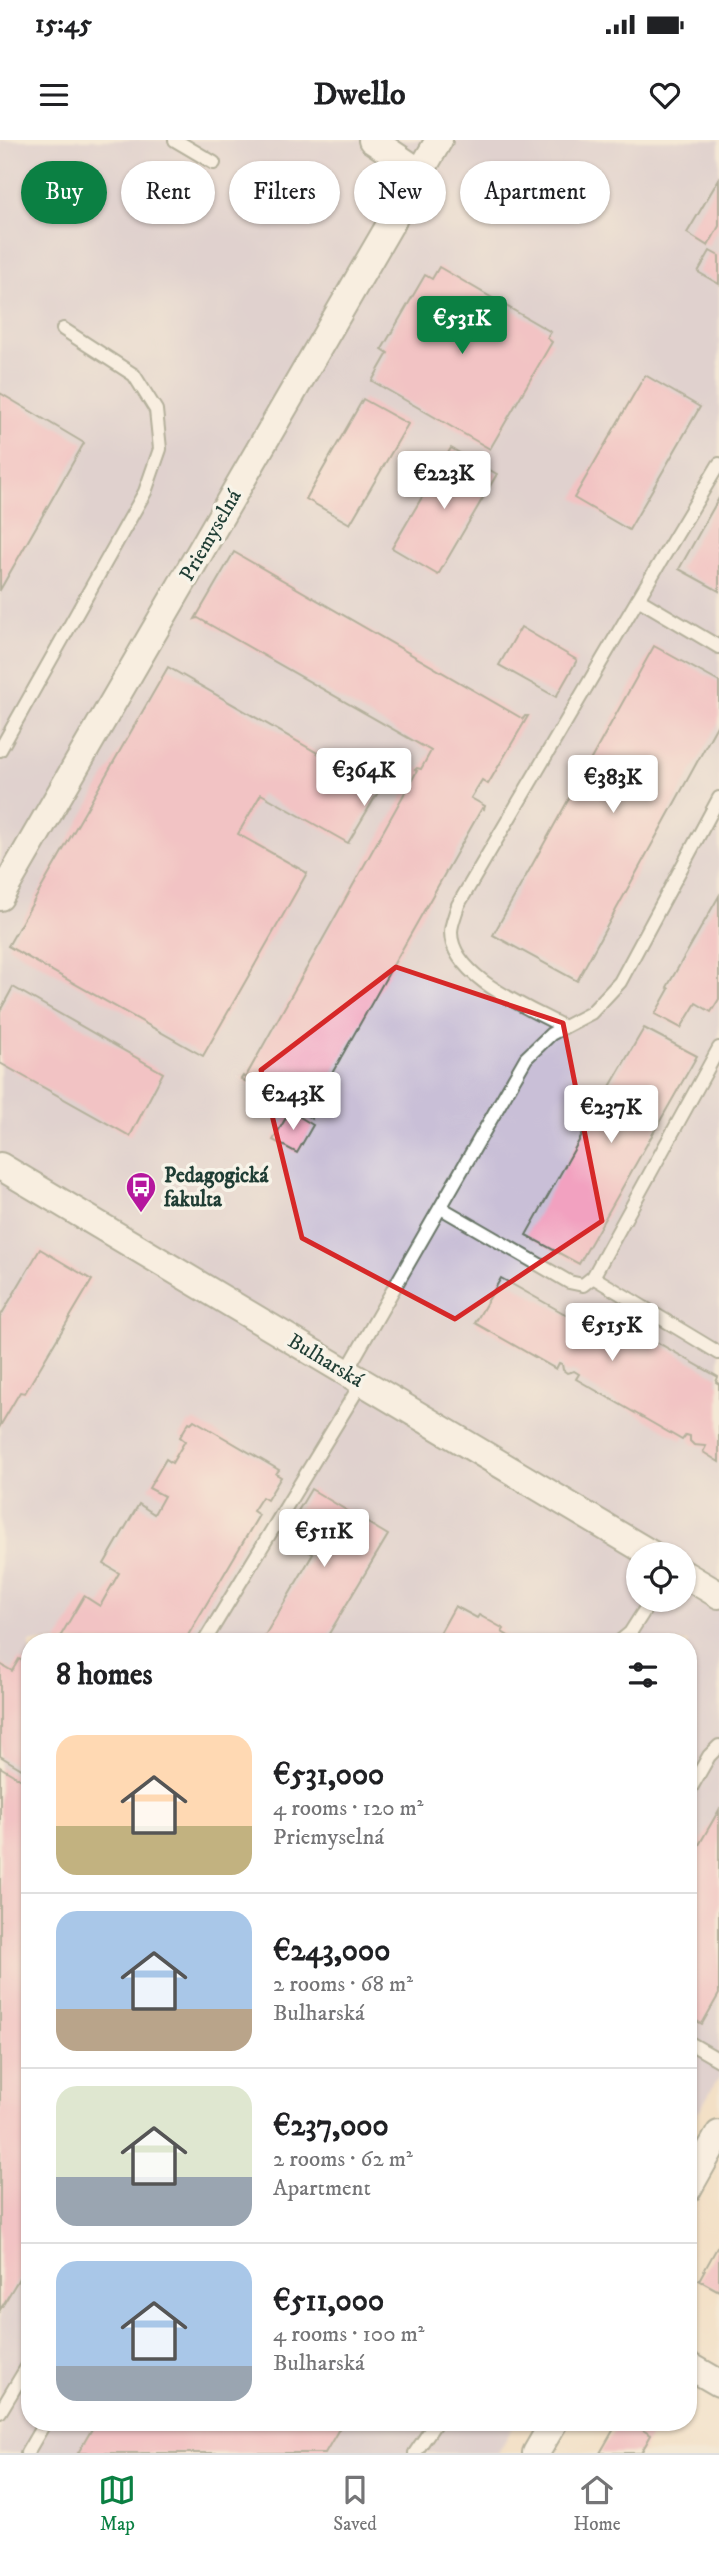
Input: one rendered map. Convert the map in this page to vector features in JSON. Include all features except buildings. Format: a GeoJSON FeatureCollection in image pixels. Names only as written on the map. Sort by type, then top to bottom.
{"type":"FeatureCollection","features":[{"type":"Feature","properties":{"kind":"street"},"geometry":{"type":"LineString","coordinates":[[372,140],[403,161]]}},
{"type":"Feature","properties":{"kind":"street","name":"Priemyselná"},"geometry":{"type":"LineString","coordinates":[[428,161],[439,140]]}},
{"type":"Feature","properties":{"kind":"street","name":"Priemyselná"},"geometry":{"type":"LineString","coordinates":[[0,897],[391,224]]}},
{"type":"Feature","properties":{"kind":"street","name":"Bulharská"},"geometry":{"type":"LineString","coordinates":[[0,1166],[631,1542]]}},
{"type":"Feature","properties":{"kind":"street"},"geometry":{"type":"LineString","coordinates":[[696,1581],[719,1595]]}},
{"type":"Feature","properties":{"kind":"street"},"geometry":{"type":"LineString","coordinates":[[697,2173],[719,2134]]}},
{"type":"Feature","properties":{"kind":"street"},"geometry":{"type":"LineString","coordinates":[[697,2370],[719,2383]]}},
{"type":"Feature","properties":{"kind":"street"},"geometry":{"type":"LineString","coordinates":[[536,2453],[549,2431]]}},
{"type":"Feature","properties":{"kind":"lane"},"geometry":{"type":"LineString","coordinates":[[175,140],[211,161]]}},
{"type":"Feature","properties":{"kind":"lane"},"geometry":{"type":"LineString","coordinates":[[0,750],[145,492],[160,449],[156,410],[134,375],[63,329]]}},
{"type":"Feature","properties":{"kind":"lane"},"geometry":{"type":"LineString","coordinates":[[564,1027],[475,977],[458,960],[451,932],[458,905],[719,464]]}},
{"type":"Feature","properties":{"kind":"lane"},"geometry":{"type":"LineString","coordinates":[[638,599],[719,647]]}},
{"type":"Feature","properties":{"kind":"lane"},"geometry":{"type":"LineString","coordinates":[[209,1633],[354,1377],[441,1208],[526,1058],[551,1034],[592,1013],[620,982],[719,798]]}},
{"type":"Feature","properties":{"kind":"lane"},"geometry":{"type":"LineString","coordinates":[[441,1208],[569,1282],[583,1285],[593,1277],[719,1049]]}},
{"type":"Feature","properties":{"kind":"lane"},"geometry":{"type":"LineString","coordinates":[[593,1277],[719,1353]]}},
{"type":"Feature","properties":{"kind":"lane"},"geometry":{"type":"LineString","coordinates":[[630,1633],[643,1612]]}},
{"type":"Feature","properties":{"kind":"lane"},"geometry":{"type":"LineString","coordinates":[[697,1777],[709,1756],[719,1746]]}},
{"type":"Feature","properties":{"kind":"lane"},"geometry":{"type":"LineString","coordinates":[[697,2047],[719,2060]]}},
{"type":"Feature","properties":{"kind":"lane"},"geometry":{"type":"LineString","coordinates":[[0,2412],[21,2377]]}},
{"type":"Feature","properties":{"kind":"lane"},"geometry":{"type":"LineString","coordinates":[[27,2453],[40,2431]]}},
{"type":"Feature","properties":{"kind":"lane"},"geometry":{"type":"LineString","coordinates":[[415,2453],[430,2431]]}},
{"type":"Feature","properties":{"kind":"highlighted area"},"geometry":{"type":"Polygon","coordinates":[[[396,967],[563,1023],[602,1221],[455,1319],[302,1238],[261,1070],[396,967]]]}},
{"type":"Feature","properties":{"kind":"shaded area"},"geometry":{"type":"Polygon","coordinates":[[[0,140],[719,140],[719,2077],[697,2115],[697,1633],[21,1633],[21,2431],[511,2431],[498,2453],[0,2453],[0,140]]]}},
{"type":"Feature","properties":{"kind":"place","name":"Pedagogická fakulta"},"geometry":{"type":"Point","coordinates":[141,1214]}}]}
